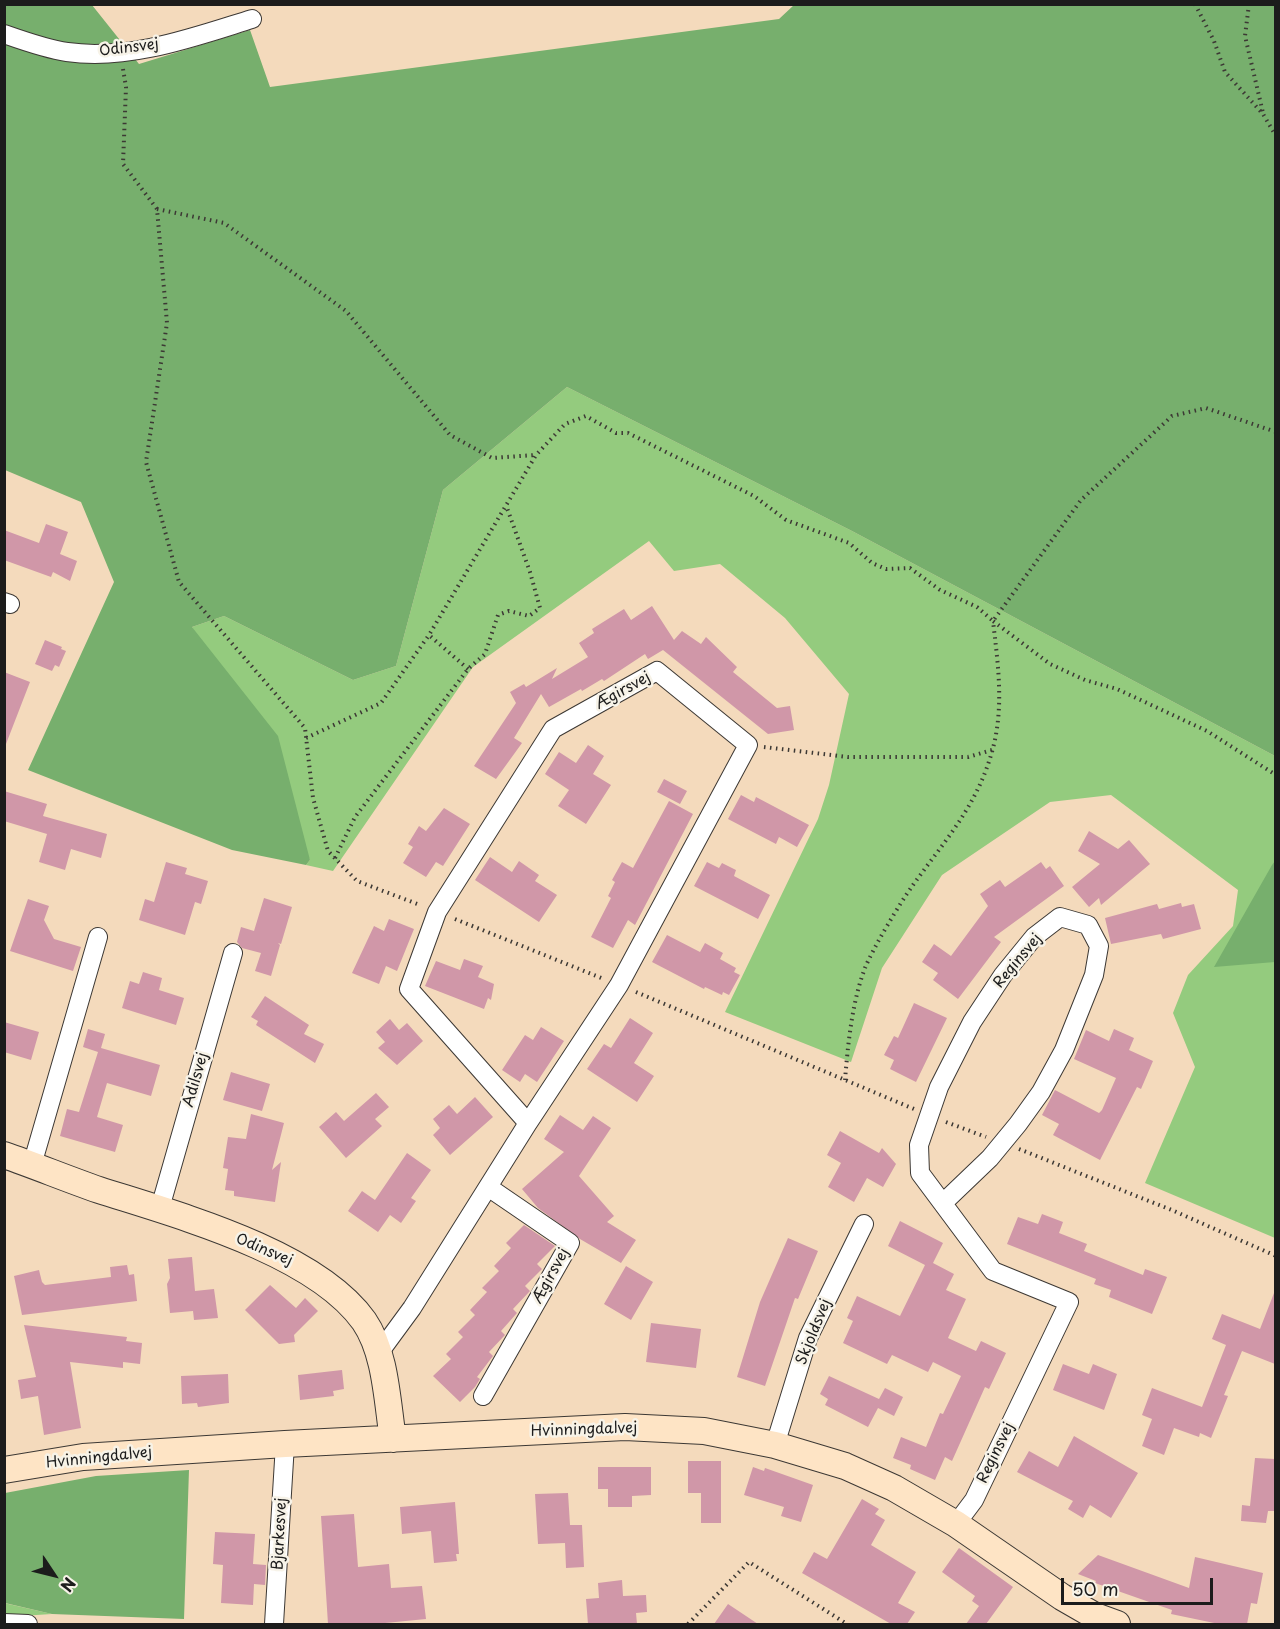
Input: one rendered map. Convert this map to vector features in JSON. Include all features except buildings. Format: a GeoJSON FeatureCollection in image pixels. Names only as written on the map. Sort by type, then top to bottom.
{"type":"FeatureCollection","features":[{"type":"Feature","properties":{"kind":"street","name":"Odinsvej"},"geometry":{"type":"LineString","coordinates":[[4,34],[66,52],[119,52],[181,42],[252,19]]}},
{"type":"Feature","properties":{"kind":"street","name":"Ægirsvej"},"geometry":{"type":"LineString","coordinates":[[528,1123],[409,989],[437,912],[553,729],[657,671],[748,745]]}},
{"type":"Feature","properties":{"kind":"street"},"geometry":{"type":"LineString","coordinates":[[379,1353],[412,1308],[528,1123],[619,985],[748,745]]}},
{"type":"Feature","properties":{"kind":"street","name":"Reginsvej"},"geometry":{"type":"LineString","coordinates":[[943,1203],[1003,1143],[1041,1092],[1064,1050],[1090,984],[1099,946],[1088,925],[1060,917],[1034,938],[1009,967],[972,1022],[939,1087],[919,1145],[920,1173],[993,1271],[1069,1302],[974,1500],[956,1524]]}},
{"type":"Feature","properties":{"kind":"street"},"geometry":{"type":"LineString","coordinates":[[32,1165],[98,937]]}},
{"type":"Feature","properties":{"kind":"street","name":"Adilsvej"},"geometry":{"type":"LineString","coordinates":[[160,1208],[232,953]]}},
{"type":"Feature","properties":{"kind":"street","name":"Odinsvej"},"geometry":{"type":"LineString","coordinates":[[4,1155],[98,1190],[160,1208],[308,1270],[345,1298],[365,1322],[379,1353],[393,1439]]}},
{"type":"Feature","properties":{"kind":"street","name":"Ægirsvej"},"geometry":{"type":"LineString","coordinates":[[483,1396],[570,1243],[488,1188]]}},
{"type":"Feature","properties":{"kind":"street","name":"Skjoldsvej"},"geometry":{"type":"LineString","coordinates":[[775,1445],[808,1338],[864,1224]]}},
{"type":"Feature","properties":{"kind":"street","name":"Hvinningdalvej"},"geometry":{"type":"LineString","coordinates":[[4,1470],[83,1457],[285,1444],[625,1427],[704,1431],[775,1445],[845,1466],[894,1488],[956,1524],[1062,1597],[1095,1616],[1117,1624]]}},
{"type":"Feature","properties":{"kind":"street","name":"Bjarkesvej"},"geometry":{"type":"LineString","coordinates":[[274,1624],[285,1444]]}},
{"type":"Feature","properties":{"kind":"street"},"geometry":{"type":"LineString","coordinates":[[4,1623],[28,1624]]}},
{"type":"Feature","properties":{"kind":"path"},"geometry":{"type":"LineString","coordinates":[[1196,4],[1214,41],[1225,72],[1263,114],[1275,136]]}},
{"type":"Feature","properties":{"kind":"path"},"geometry":{"type":"LineString","coordinates":[[1249,4],[1245,36],[1263,114]]}},
{"type":"Feature","properties":{"kind":"path"},"geometry":{"type":"LineString","coordinates":[[119,52],[126,87],[123,164],[158,209],[167,322],[146,462],[179,582],[305,728],[313,798],[328,851],[357,881],[619,985],[929,1115],[1174,1212],[1275,1256]]}},
{"type":"Feature","properties":{"kind":"path"},"geometry":{"type":"LineString","coordinates":[[158,209],[224,223],[346,311],[450,435],[492,458],[536,455]]}},
{"type":"Feature","properties":{"kind":"path"},"geometry":{"type":"LineString","coordinates":[[845,1080],[848,1040],[865,968],[911,886],[968,813],[993,749],[999,705],[999,670],[993,621],[1081,501],[1172,416],[1206,408],[1275,432]]}},
{"type":"Feature","properties":{"kind":"path"},"geometry":{"type":"LineString","coordinates":[[306,738],[381,703],[429,635],[536,455],[565,424],[586,416],[616,433],[628,433],[754,496],[786,519],[849,543],[872,562],[886,569],[910,568],[940,590],[977,607],[1050,664],[1085,680],[1117,689],[1207,731],[1275,775]]}},
{"type":"Feature","properties":{"kind":"path"},"geometry":{"type":"LineString","coordinates":[[335,858],[355,817],[468,669],[485,654],[498,615],[509,611],[529,616],[540,608],[507,507]]}},
{"type":"Feature","properties":{"kind":"path"},"geometry":{"type":"LineString","coordinates":[[429,635],[468,669]]}},
{"type":"Feature","properties":{"kind":"path"},"geometry":{"type":"LineString","coordinates":[[748,745],[848,757],[968,757],[993,749]]}},
{"type":"Feature","properties":{"kind":"path"},"geometry":{"type":"LineString","coordinates":[[688,1624],[749,1562],[847,1624]]}},
{"type":"Feature","properties":{"kind":"green space"},"geometry":{"type":"Polygon","coordinates":[[[4,5],[92,5],[139,64],[250,30],[270,87],[779,19],[794,5],[1275,5],[1275,756],[852,531],[567,387],[443,490],[396,666],[353,680],[224,616],[192,627],[278,736],[310,860],[306,865],[232,850],[28,770],[114,582],[81,502],[5,470],[4,5]]]}},
{"type":"Feature","properties":{"kind":"green space"},"geometry":{"type":"Polygon","coordinates":[[[567,387],[852,531],[1275,756],[1275,1238],[1145,1183],[1195,1067],[1173,1013],[1188,975],[1233,926],[1238,890],[1111,795],[1050,802],[942,875],[882,968],[851,1062],[725,1012],[818,819],[829,785],[849,694],[785,618],[720,564],[674,571],[649,541],[473,667],[333,871],[306,865],[310,860],[192,627],[224,616],[353,680],[396,666],[443,490],[567,387]]]}},
{"type":"Feature","properties":{"kind":"green space"},"geometry":{"type":"Polygon","coordinates":[[[1275,861],[1275,962],[1214,967],[1272,865],[1275,861]]]}},
{"type":"Feature","properties":{"kind":"green space"},"geometry":{"type":"Polygon","coordinates":[[[189,1470],[184,1619],[52,1614],[5,1603],[5,1493],[96,1476],[189,1470]]]}},
{"type":"Feature","properties":{"kind":"green space"},"geometry":{"type":"Polygon","coordinates":[[[4,1603],[52,1614],[5,1617],[4,1603]]]}}]}
